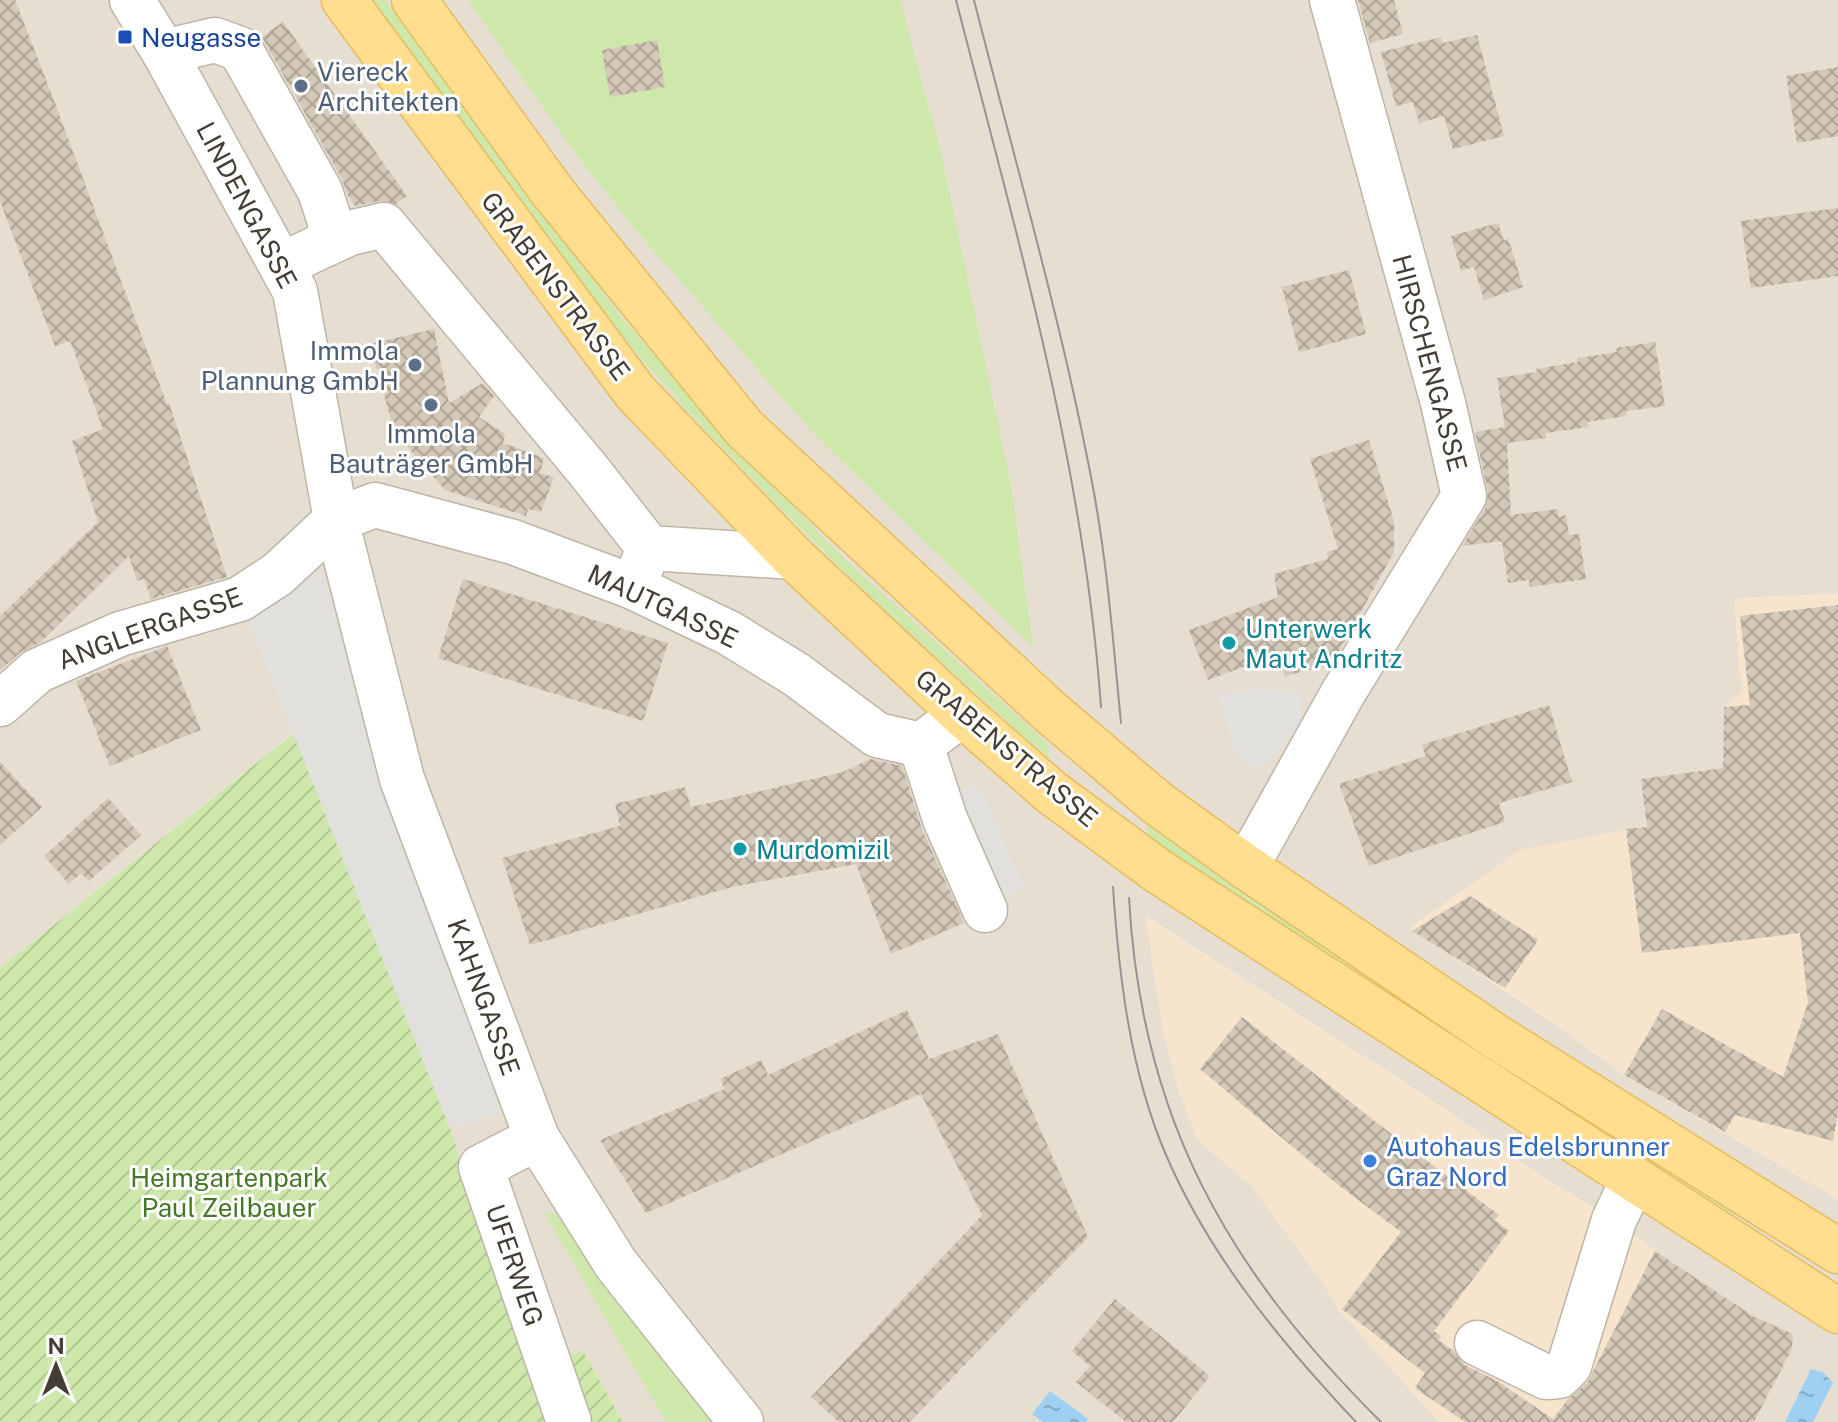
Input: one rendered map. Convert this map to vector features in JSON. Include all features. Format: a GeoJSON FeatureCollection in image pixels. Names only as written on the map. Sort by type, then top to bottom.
{"type":"FeatureCollection","features":[{"type":"Feature","properties":{"kind":"main road","name":"GRABENSTRASSE"},"geometry":{"type":"LineString","coordinates":[[344,0],[635,392],[793,557],[962,714],[1051,792],[1158,871],[1838,1311]]}},
{"type":"Feature","properties":{"kind":"main road","name":"GRABENSTRASSE"},"geometry":{"type":"LineString","coordinates":[[414,0],[552,191],[744,428],[1048,710],[1156,802],[1246,867],[1498,1038],[1838,1251]]}},
{"type":"Feature","properties":{"kind":"street","name":"LINDENGASSE"},"geometry":{"type":"LineString","coordinates":[[132,0],[164,52],[295,291],[336,520]]}},
{"type":"Feature","properties":{"kind":"street","name":"HIRSCHENGASSE"},"geometry":{"type":"LineString","coordinates":[[1246,867],[1343,693],[1464,496],[1443,403],[1332,0]]}},
{"type":"Feature","properties":{"kind":"street"},"geometry":{"type":"LineString","coordinates":[[164,52],[215,40],[240,49],[320,191],[332,228],[325,243]]}},
{"type":"Feature","properties":{"kind":"street"},"geometry":{"type":"LineString","coordinates":[[281,265],[350,233],[384,225],[588,470],[641,568],[793,557]]}},
{"type":"Feature","properties":{"kind":"street","name":"MAUTGASSE"},"geometry":{"type":"LineString","coordinates":[[336,520],[375,505],[513,542],[641,568],[729,633],[797,675],[877,735],[921,745]]}},
{"type":"Feature","properties":{"kind":"street","name":"ANGLERGASSE"},"geometry":{"type":"LineString","coordinates":[[0,704],[37,671],[106,640],[240,599],[278,574],[336,520]]}},
{"type":"Feature","properties":{"kind":"street","name":"KAHNGASSE"},"geometry":{"type":"LineString","coordinates":[[336,520],[402,779],[537,1138],[616,1264],[741,1422]]}},
{"type":"Feature","properties":{"kind":"street"},"geometry":{"type":"LineString","coordinates":[[962,714],[921,745],[945,819],[985,910]]}},
{"type":"Feature","properties":{"kind":"street","name":"UFERWEG"},"geometry":{"type":"LineString","coordinates":[[537,1138],[481,1167],[569,1422]]}},
{"type":"Feature","properties":{"kind":"street"},"geometry":{"type":"LineString","coordinates":[[1477,1343],[1546,1377],[1559,1376],[1569,1366],[1614,1220],[1633,1180]]}},
{"type":"Feature","properties":{"kind":"shaded area"},"geometry":{"type":"Polygon","coordinates":[[[0,0],[1838,0],[1838,593],[1734,599],[1742,692],[1723,768],[1647,827],[1520,850],[1557,1026],[1624,1075],[1838,1199],[1838,1422],[1754,1422],[1792,1349],[1792,1334],[1753,1316],[1614,1220],[1548,1180],[1418,1091],[1146,916],[1163,1031],[1179,1091],[1198,1141],[1251,1185],[1325,1286],[1338,1309],[1439,1422],[623,1422],[583,1351],[525,1362],[450,1128],[293,733],[0,968],[0,0]]]}},
{"type":"Feature","properties":{"kind":"shaded area"},"geometry":{"type":"Polygon","coordinates":[[[322,569],[385,785],[509,1111],[450,1129],[244,610],[322,569]]]}},
{"type":"Feature","properties":{"kind":"shaded area"},"geometry":{"type":"Polygon","coordinates":[[[1838,593],[1838,1199],[1624,1075],[1557,1026],[1409,928],[1520,850],[1646,826],[1641,779],[1723,768],[1724,707],[1742,692],[1734,599],[1838,593]]]}},
{"type":"Feature","properties":{"kind":"shaded area"},"geometry":{"type":"Polygon","coordinates":[[[1255,689],[1300,691],[1300,726],[1259,770],[1235,752],[1218,695],[1255,689]]]}},
{"type":"Feature","properties":{"kind":"shaded area"},"geometry":{"type":"Polygon","coordinates":[[[976,785],[985,798],[1024,888],[993,901],[951,797],[976,785]]]}},
{"type":"Feature","properties":{"kind":"shaded area","name":"Autohaus Edelsbrunner Graz Nord"},"geometry":{"type":"Polygon","coordinates":[[[1145,916],[1418,1091],[1753,1316],[1793,1334],[1792,1349],[1754,1422],[1439,1422],[1338,1309],[1325,1286],[1251,1185],[1198,1141],[1179,1091],[1163,1031],[1145,916]]]}},
{"type":"Feature","properties":{"kind":"green space"},"geometry":{"type":"Polygon","coordinates":[[[368,0],[385,0],[622,318],[733,443],[836,551],[1048,744],[1049,758],[837,564],[687,410],[639,356],[568,266],[368,0]]]}},
{"type":"Feature","properties":{"kind":"green space"},"geometry":{"type":"Polygon","coordinates":[[[468,0],[900,0],[941,153],[1011,485],[1033,647],[813,433],[635,229],[572,149],[468,0]]]}},
{"type":"Feature","properties":{"kind":"green space","name":"Heimgartenpark Paul Zeilbauer"},"geometry":{"type":"Polygon","coordinates":[[[294,733],[450,1128],[525,1362],[583,1351],[623,1422],[0,1422],[0,968],[294,733]]]}},
{"type":"Feature","properties":{"kind":"green space"},"geometry":{"type":"Polygon","coordinates":[[[1147,821],[1816,1253],[1814,1262],[1471,1057],[1147,836],[1147,821]]]}},
{"type":"Feature","properties":{"kind":"green space"},"geometry":{"type":"Polygon","coordinates":[[[544,1212],[567,1217],[645,1337],[712,1422],[666,1422],[544,1212]]]}},
{"type":"Feature","properties":{"kind":"water"},"geometry":{"type":"Polygon","coordinates":[[[1811,1369],[1823,1372],[1833,1383],[1813,1422],[1785,1422],[1811,1369]]]}},
{"type":"Feature","properties":{"kind":"water"},"geometry":{"type":"Polygon","coordinates":[[[1050,1391],[1088,1419],[1086,1422],[1043,1422],[1032,1414],[1050,1391]]]}},
{"type":"Feature","properties":{"kind":"building"},"geometry":{"type":"Polygon","coordinates":[[[0,0],[15,0],[169,403],[227,577],[151,599],[144,579],[137,581],[129,556],[41,642],[21,652],[0,670],[0,616],[98,522],[72,441],[103,429],[70,341],[55,346],[0,201],[0,0]]]}},
{"type":"Feature","properties":{"kind":"building"},"geometry":{"type":"Polygon","coordinates":[[[1358,0],[1394,0],[1403,34],[1370,43],[1358,0]]]}},
{"type":"Feature","properties":{"kind":"building"},"geometry":{"type":"Polygon","coordinates":[[[283,22],[407,196],[396,204],[379,201],[355,206],[348,196],[342,179],[262,37],[283,22]]]}},
{"type":"Feature","properties":{"kind":"building"},"geometry":{"type":"Polygon","coordinates":[[[1477,35],[1504,136],[1453,149],[1444,116],[1419,123],[1413,102],[1396,106],[1381,52],[1441,37],[1443,43],[1477,35]]]}},
{"type":"Feature","properties":{"kind":"building"},"geometry":{"type":"Polygon","coordinates":[[[657,40],[665,87],[610,97],[602,50],[657,40]]]}},
{"type":"Feature","properties":{"kind":"building"},"geometry":{"type":"Polygon","coordinates":[[[1838,67],[1838,136],[1797,143],[1786,76],[1838,67]]]}},
{"type":"Feature","properties":{"kind":"building"},"geometry":{"type":"Polygon","coordinates":[[[1838,208],[1838,276],[1751,288],[1741,221],[1838,208]]]}},
{"type":"Feature","properties":{"kind":"building"},"geometry":{"type":"Polygon","coordinates":[[[1498,223],[1504,241],[1508,238],[1523,287],[1484,300],[1474,267],[1461,271],[1451,236],[1498,223]]]}},
{"type":"Feature","properties":{"kind":"building"},"geometry":{"type":"Polygon","coordinates":[[[1349,270],[1366,334],[1299,352],[1282,287],[1349,270]]]}},
{"type":"Feature","properties":{"kind":"building"},"geometry":{"type":"Polygon","coordinates":[[[434,329],[449,403],[483,383],[494,396],[479,417],[505,434],[503,443],[544,458],[540,473],[554,477],[541,512],[528,509],[526,516],[445,490],[394,431],[370,344],[434,329]]]}},
{"type":"Feature","properties":{"kind":"building"},"geometry":{"type":"Polygon","coordinates":[[[1655,342],[1665,406],[1626,411],[1626,416],[1587,422],[1588,427],[1546,433],[1546,438],[1507,443],[1511,515],[1558,509],[1559,517],[1566,515],[1569,535],[1579,534],[1586,579],[1530,587],[1529,580],[1508,583],[1502,541],[1462,546],[1485,509],[1488,492],[1475,432],[1505,427],[1497,378],[1537,372],[1536,369],[1578,362],[1578,358],[1617,352],[1616,348],[1655,342]]]}},
{"type":"Feature","properties":{"kind":"building"},"geometry":{"type":"Polygon","coordinates":[[[1369,440],[1394,521],[1394,552],[1332,664],[1285,676],[1278,654],[1208,680],[1189,630],[1278,597],[1274,574],[1328,559],[1327,552],[1338,549],[1310,459],[1369,440]]]}},
{"type":"Feature","properties":{"kind":"building"},"geometry":{"type":"Polygon","coordinates":[[[463,579],[668,643],[643,721],[438,658],[463,579]]]}},
{"type":"Feature","properties":{"kind":"building"},"geometry":{"type":"Polygon","coordinates":[[[1838,605],[1838,1112],[1833,1141],[1735,1115],[1725,1132],[1624,1075],[1662,1009],[1783,1077],[1808,1003],[1800,933],[1642,953],[1626,829],[1647,827],[1641,779],[1723,768],[1724,707],[1750,705],[1740,616],[1838,605]]]}},
{"type":"Feature","properties":{"kind":"building"},"geometry":{"type":"Polygon","coordinates":[[[167,646],[201,730],[110,766],[76,681],[167,646]]]}},
{"type":"Feature","properties":{"kind":"building"},"geometry":{"type":"Polygon","coordinates":[[[1549,705],[1572,782],[1499,803],[1505,822],[1369,866],[1339,784],[1426,756],[1422,745],[1549,705]]]}},
{"type":"Feature","properties":{"kind":"building","name":"Murdomizil"},"geometry":{"type":"Polygon","coordinates":[[[870,759],[902,766],[922,829],[964,923],[891,954],[856,864],[732,887],[530,945],[502,858],[620,826],[615,804],[685,787],[691,807],[843,772],[870,759]]]}},
{"type":"Feature","properties":{"kind":"building"},"geometry":{"type":"Polygon","coordinates":[[[0,762],[42,807],[0,845],[0,762]]]}},
{"type":"Feature","properties":{"kind":"building"},"geometry":{"type":"Polygon","coordinates":[[[108,798],[141,835],[89,881],[81,873],[69,884],[44,856],[108,798]]]}},
{"type":"Feature","properties":{"kind":"building"},"geometry":{"type":"Polygon","coordinates":[[[1470,896],[1538,940],[1505,988],[1412,931],[1470,896]]]}},
{"type":"Feature","properties":{"kind":"building"},"geometry":{"type":"Polygon","coordinates":[[[907,1010],[929,1059],[998,1034],[1088,1237],[910,1422],[839,1422],[811,1397],[982,1215],[921,1094],[646,1213],[600,1140],[725,1089],[720,1079],[761,1060],[768,1075],[907,1010]]]}},
{"type":"Feature","properties":{"kind":"building"},"geometry":{"type":"Polygon","coordinates":[[[1242,1017],[1499,1215],[1494,1220],[1509,1231],[1434,1331],[1441,1336],[1438,1340],[1454,1351],[1465,1365],[1499,1382],[1553,1419],[1569,1398],[1587,1383],[1655,1251],[1753,1316],[1793,1334],[1792,1349],[1754,1422],[1465,1422],[1415,1388],[1425,1373],[1342,1309],[1401,1232],[1337,1184],[1200,1069],[1242,1017]]]}},
{"type":"Feature","properties":{"kind":"building"},"geometry":{"type":"Polygon","coordinates":[[[1115,1299],[1210,1376],[1173,1422],[1126,1422],[1076,1382],[1090,1366],[1072,1351],[1115,1299]]]}},
{"type":"Feature","properties":{"kind":"tram line"},"geometry":{"type":"LineString","coordinates":[[956,0],[1045,350],[1080,528],[1101,707]]}},
{"type":"Feature","properties":{"kind":"tram line"},"geometry":{"type":"LineString","coordinates":[[974,0],[1079,417],[1097,507],[1121,723]]}},
{"type":"Feature","properties":{"kind":"tram line"},"geometry":{"type":"LineString","coordinates":[[1113,887],[1128,1023],[1143,1090],[1166,1155],[1204,1228],[1249,1297],[1356,1422]]}},
{"type":"Feature","properties":{"kind":"tram line"},"geometry":{"type":"LineString","coordinates":[[1129,898],[1137,977],[1152,1051],[1173,1120],[1202,1185],[1237,1247],[1278,1307],[1326,1365],[1381,1422]]}},
{"type":"Feature","properties":{"kind":"place","name":"Neugasse"},"geometry":{"type":"Point","coordinates":[125,37]}},
{"type":"Feature","properties":{"kind":"place","name":"Viereck Architekten"},"geometry":{"type":"Point","coordinates":[301,86]}},
{"type":"Feature","properties":{"kind":"place","name":"Immola Plannung GmbH"},"geometry":{"type":"Point","coordinates":[415,365]}},
{"type":"Feature","properties":{"kind":"place","name":"Immola Bauträger GmbH"},"geometry":{"type":"Point","coordinates":[431,405]}},
{"type":"Feature","properties":{"kind":"place","name":"Unterwerk Maut Andritz"},"geometry":{"type":"Point","coordinates":[1229,643]}},
{"type":"Feature","properties":{"kind":"place","name":"Murdomizil"},"geometry":{"type":"Point","coordinates":[740,849]}},
{"type":"Feature","properties":{"kind":"place","name":"Autohaus Edelsbrunner Graz Nord"},"geometry":{"type":"Point","coordinates":[1370,1161]}}]}
